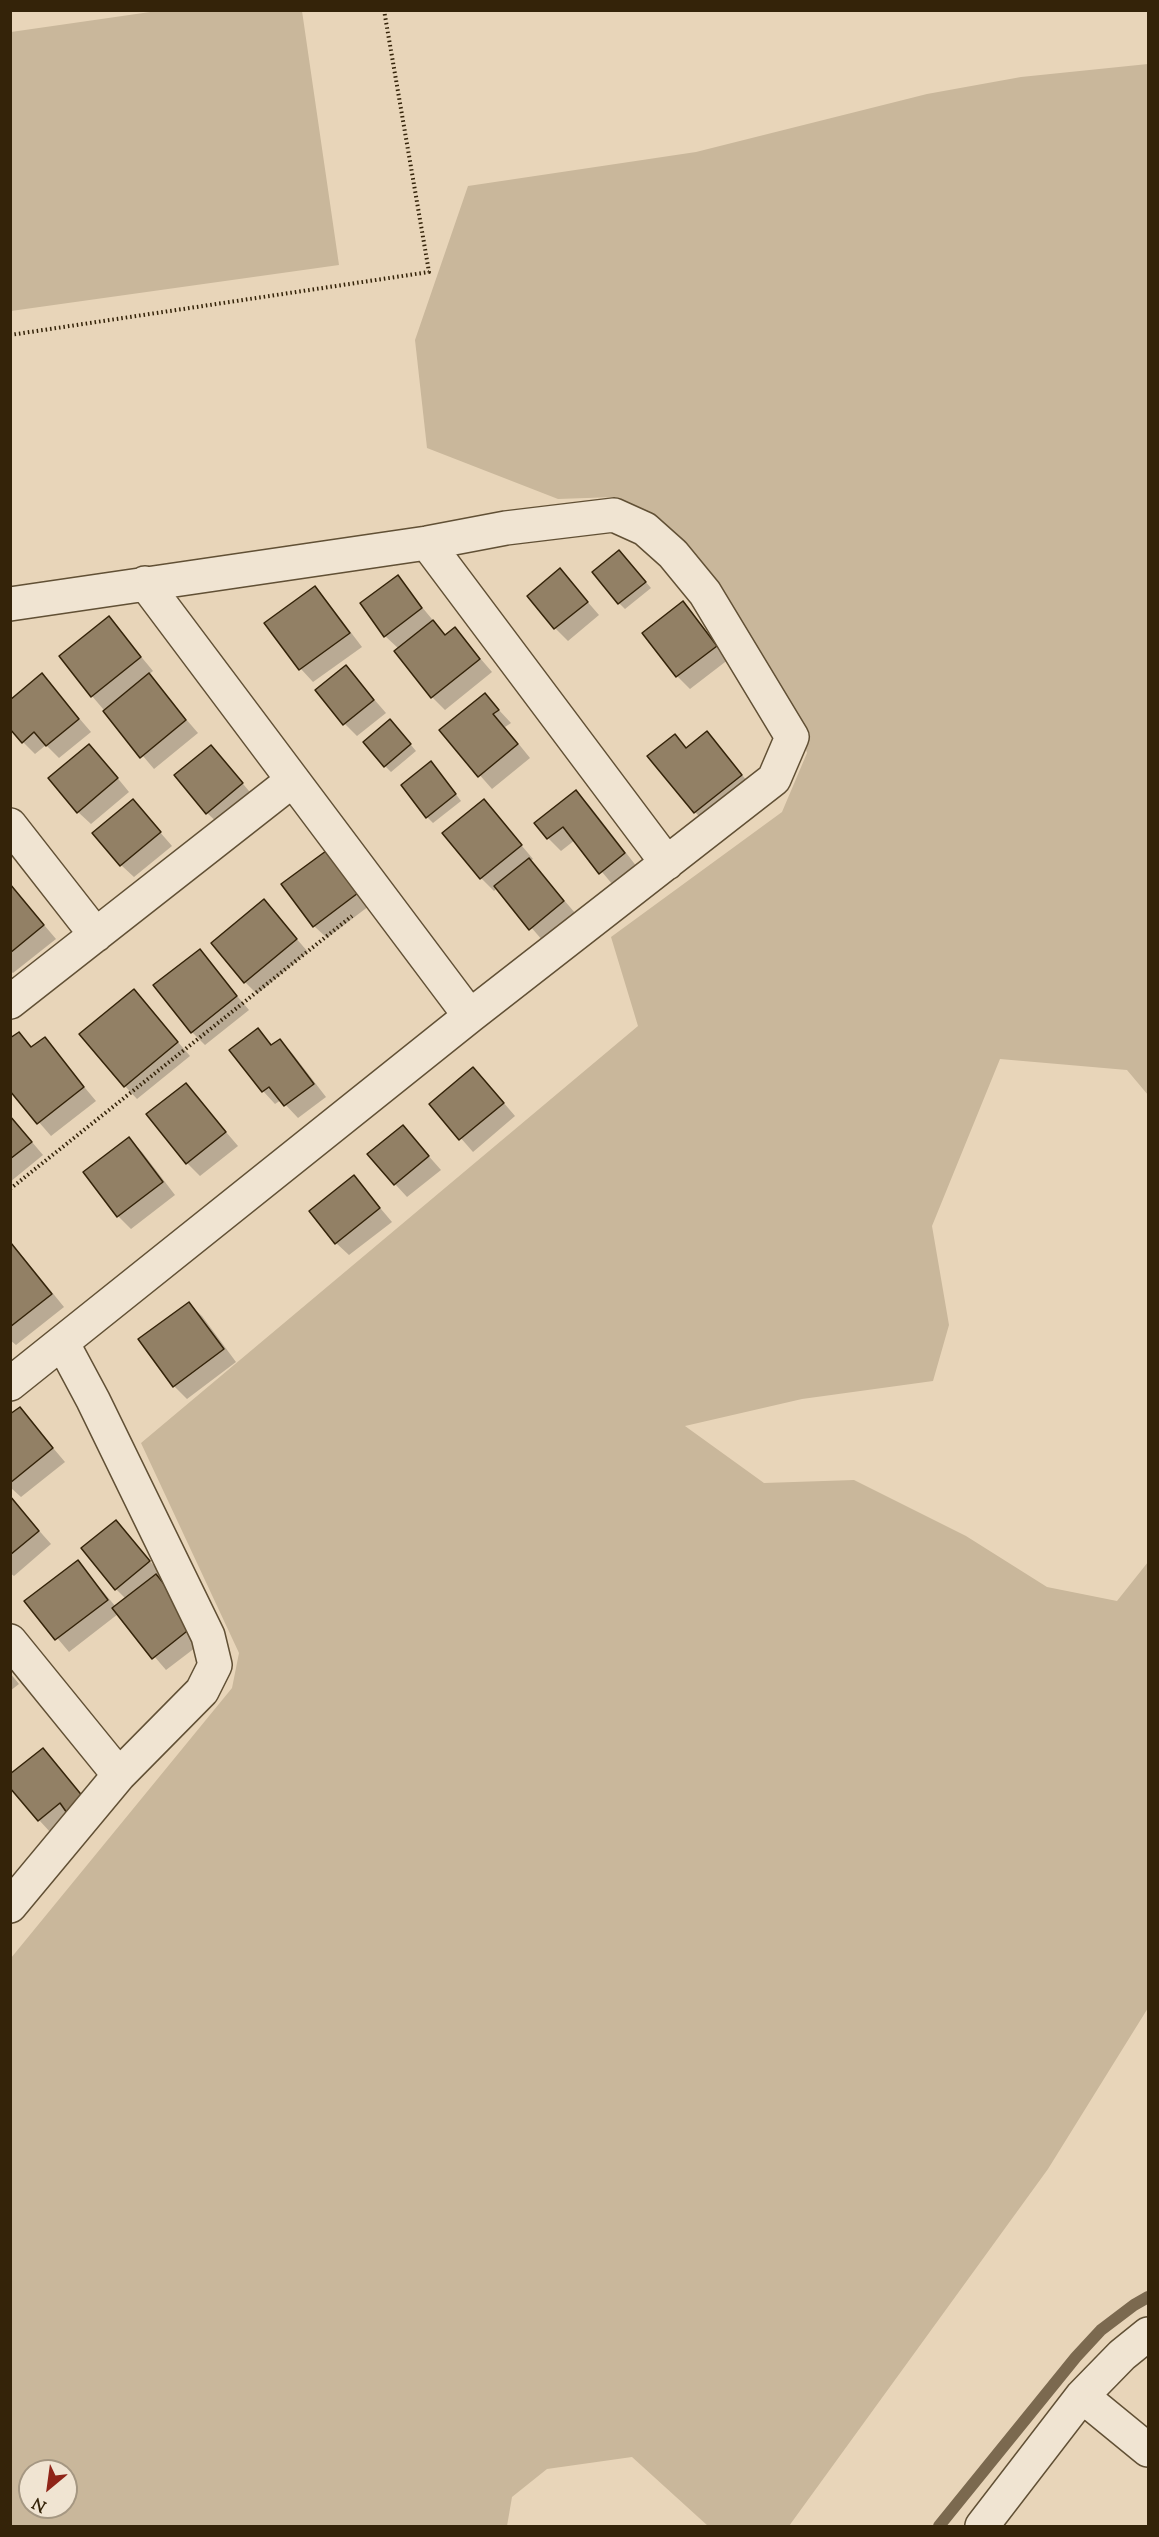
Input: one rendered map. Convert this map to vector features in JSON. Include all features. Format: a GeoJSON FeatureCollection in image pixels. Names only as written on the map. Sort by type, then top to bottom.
{"type":"FeatureCollection","features":[{"type":"Feature","properties":{"kind":"street"},"geometry":{"type":"LineString","coordinates":[[10,604],[427,543],[506,528],[614,515],[645,529],[673,554],[705,593],[792,737],[774,779],[470,1016],[63,1344],[10,1384]]}},
{"type":"Feature","properties":{"kind":"street"},"geometry":{"type":"LineString","coordinates":[[427,543],[667,863]]}},
{"type":"Feature","properties":{"kind":"street"},"geometry":{"type":"LineString","coordinates":[[145,583],[470,1016]]}},
{"type":"Feature","properties":{"kind":"street"},"geometry":{"type":"LineString","coordinates":[[10,1002],[293,780]]}},
{"type":"Feature","properties":{"kind":"street"},"geometry":{"type":"LineString","coordinates":[[10,825],[96,934]]}},
{"type":"Feature","properties":{"kind":"street"},"geometry":{"type":"LineString","coordinates":[[10,1906],[119,1775],[202,1691],[215,1665],[208,1636],[93,1400],[63,1344]]}},
{"type":"Feature","properties":{"kind":"street"},"geometry":{"type":"LineString","coordinates":[[10,1641],[119,1775]]}},
{"type":"Feature","properties":{"kind":"street"},"geometry":{"type":"LineString","coordinates":[[982,2526],[1082,2396],[1122,2355],[1149,2334]]}},
{"type":"Feature","properties":{"kind":"street"},"geometry":{"type":"LineString","coordinates":[[1082,2396],[1149,2450]]}},
{"type":"Feature","properties":{"kind":"path"},"geometry":{"type":"LineString","coordinates":[[10,335],[429,272],[384,10]]}},
{"type":"Feature","properties":{"kind":"path"},"geometry":{"type":"LineString","coordinates":[[10,1189],[379,895]]}},
{"type":"Feature","properties":{"kind":"shaded area"},"geometry":{"type":"Polygon","coordinates":[[[157,11],[302,11],[339,265],[11,311],[11,32],[157,11]]]}},
{"type":"Feature","properties":{"kind":"shaded area"},"geometry":{"type":"Polygon","coordinates":[[[1148,64],[1148,1095],[1127,1070],[1000,1059],[932,1226],[949,1325],[933,1381],[802,1399],[685,1426],[764,1483],[854,1480],[966,1536],[1047,1587],[1117,1601],[1148,1562],[1148,2008],[1048,2169],[789,2526],[708,2526],[632,2457],[547,2469],[512,2497],[507,2526],[11,2526],[11,1958],[232,1688],[239,1653],[141,1443],[638,1026],[611,937],[782,812],[807,753],[793,708],[703,568],[662,520],[615,497],[558,499],[427,448],[415,340],[468,186],[696,152],[927,94],[1021,77],[1148,64]]]}},
{"type":"Feature","properties":{"kind":"building"},"geometry":{"type":"Polygon","coordinates":[[[619,550],[646,582],[618,604],[592,572],[619,550]]]}},
{"type":"Feature","properties":{"kind":"building"},"geometry":{"type":"Polygon","coordinates":[[[560,568],[588,602],[554,629],[527,596],[560,568]]]}},
{"type":"Feature","properties":{"kind":"building"},"geometry":{"type":"Polygon","coordinates":[[[398,575],[422,608],[384,637],[360,603],[398,575]]]}},
{"type":"Feature","properties":{"kind":"building"},"geometry":{"type":"Polygon","coordinates":[[[315,586],[350,633],[299,670],[264,623],[315,586]]]}},
{"type":"Feature","properties":{"kind":"building"},"geometry":{"type":"Polygon","coordinates":[[[683,601],[717,646],[676,677],[642,633],[683,601]]]}},
{"type":"Feature","properties":{"kind":"building"},"geometry":{"type":"Polygon","coordinates":[[[109,616],[141,657],[91,697],[59,656],[109,616]]]}},
{"type":"Feature","properties":{"kind":"building"},"geometry":{"type":"Polygon","coordinates":[[[433,620],[445,635],[455,627],[480,659],[431,698],[394,651],[433,620]]]}},
{"type":"Feature","properties":{"kind":"building"},"geometry":{"type":"Polygon","coordinates":[[[346,665],[374,700],[343,725],[315,690],[346,665]]]}},
{"type":"Feature","properties":{"kind":"building"},"geometry":{"type":"Polygon","coordinates":[[[42,673],[79,719],[46,746],[34,732],[22,743],[10,729],[10,700],[42,673]]]}},
{"type":"Feature","properties":{"kind":"building"},"geometry":{"type":"Polygon","coordinates":[[[149,673],[186,720],[140,758],[103,711],[149,673]]]}},
{"type":"Feature","properties":{"kind":"building"},"geometry":{"type":"Polygon","coordinates":[[[485,693],[499,710],[493,714],[518,744],[478,777],[439,730],[485,693]]]}},
{"type":"Feature","properties":{"kind":"building"},"geometry":{"type":"Polygon","coordinates":[[[390,719],[411,744],[384,767],[363,742],[390,719]]]}},
{"type":"Feature","properties":{"kind":"building"},"geometry":{"type":"Polygon","coordinates":[[[707,731],[742,775],[694,813],[647,756],[675,734],[686,748],[707,731]]]}},
{"type":"Feature","properties":{"kind":"building"},"geometry":{"type":"Polygon","coordinates":[[[89,744],[118,778],[77,813],[48,778],[89,744]]]}},
{"type":"Feature","properties":{"kind":"building"},"geometry":{"type":"Polygon","coordinates":[[[211,745],[243,783],[206,814],[174,775],[211,745]]]}},
{"type":"Feature","properties":{"kind":"building"},"geometry":{"type":"Polygon","coordinates":[[[431,761],[456,794],[426,818],[401,785],[431,761]]]}},
{"type":"Feature","properties":{"kind":"building"},"geometry":{"type":"Polygon","coordinates":[[[576,790],[625,853],[599,874],[563,827],[547,839],[534,823],[576,790]]]}},
{"type":"Feature","properties":{"kind":"building"},"geometry":{"type":"Polygon","coordinates":[[[133,799],[161,832],[120,866],[92,833],[133,799]]]}},
{"type":"Feature","properties":{"kind":"building"},"geometry":{"type":"Polygon","coordinates":[[[484,799],[522,845],[480,879],[442,833],[484,799]]]}},
{"type":"Feature","properties":{"kind":"building"},"geometry":{"type":"Polygon","coordinates":[[[326,851],[358,893],[313,927],[281,884],[326,851]]]}},
{"type":"Feature","properties":{"kind":"building"},"geometry":{"type":"Polygon","coordinates":[[[529,858],[564,901],[529,930],[494,886],[529,858]]]}},
{"type":"Feature","properties":{"kind":"building"},"geometry":{"type":"Polygon","coordinates":[[[10,884],[44,925],[10,953],[10,884]]]}},
{"type":"Feature","properties":{"kind":"building"},"geometry":{"type":"Polygon","coordinates":[[[264,899],[297,939],[244,983],[211,943],[264,899]]]}},
{"type":"Feature","properties":{"kind":"building"},"geometry":{"type":"Polygon","coordinates":[[[200,949],[237,996],[191,1033],[153,985],[200,949]]]}},
{"type":"Feature","properties":{"kind":"building"},"geometry":{"type":"Polygon","coordinates":[[[134,989],[178,1042],[124,1087],[79,1034],[134,989]]]}},
{"type":"Feature","properties":{"kind":"building"},"geometry":{"type":"Polygon","coordinates":[[[258,1028],[271,1045],[280,1039],[314,1084],[284,1106],[269,1087],[262,1092],[229,1050],[258,1028]]]}},
{"type":"Feature","properties":{"kind":"building"},"geometry":{"type":"Polygon","coordinates":[[[19,1032],[31,1047],[45,1037],[84,1087],[37,1124],[10,1091],[10,1038],[19,1032]]]}},
{"type":"Feature","properties":{"kind":"building"},"geometry":{"type":"Polygon","coordinates":[[[473,1067],[504,1103],[459,1140],[429,1104],[473,1067]]]}},
{"type":"Feature","properties":{"kind":"building"},"geometry":{"type":"Polygon","coordinates":[[[186,1083],[226,1132],[186,1164],[146,1114],[186,1083]]]}},
{"type":"Feature","properties":{"kind":"building"},"geometry":{"type":"Polygon","coordinates":[[[10,1116],[32,1142],[10,1159],[10,1116]]]}},
{"type":"Feature","properties":{"kind":"building"},"geometry":{"type":"Polygon","coordinates":[[[403,1125],[429,1156],[394,1185],[367,1154],[403,1125]]]}},
{"type":"Feature","properties":{"kind":"building"},"geometry":{"type":"Polygon","coordinates":[[[129,1137],[163,1182],[117,1217],[83,1172],[129,1137]]]}},
{"type":"Feature","properties":{"kind":"building"},"geometry":{"type":"Polygon","coordinates":[[[354,1175],[380,1208],[335,1244],[309,1211],[354,1175]]]}},
{"type":"Feature","properties":{"kind":"building"},"geometry":{"type":"Polygon","coordinates":[[[10,1244],[52,1294],[10,1327],[10,1244]]]}},
{"type":"Feature","properties":{"kind":"building"},"geometry":{"type":"Polygon","coordinates":[[[189,1302],[224,1349],[173,1387],[138,1339],[189,1302]]]}},
{"type":"Feature","properties":{"kind":"building"},"geometry":{"type":"Polygon","coordinates":[[[20,1407],[53,1448],[10,1483],[10,1414],[20,1407]]]}},
{"type":"Feature","properties":{"kind":"building"},"geometry":{"type":"Polygon","coordinates":[[[10,1496],[39,1531],[10,1555],[10,1496]]]}},
{"type":"Feature","properties":{"kind":"building"},"geometry":{"type":"Polygon","coordinates":[[[116,1520],[150,1561],[115,1590],[81,1548],[116,1520]]]}},
{"type":"Feature","properties":{"kind":"building"},"geometry":{"type":"Polygon","coordinates":[[[78,1560],[108,1600],[55,1640],[24,1601],[78,1560]]]}},
{"type":"Feature","properties":{"kind":"building"},"geometry":{"type":"Polygon","coordinates":[[[156,1574],[196,1624],[152,1659],[112,1608],[156,1574]]]}},
{"type":"Feature","properties":{"kind":"building"},"geometry":{"type":"Polygon","coordinates":[[[43,1748],[84,1798],[67,1813],[60,1803],[38,1821],[10,1788],[10,1774],[43,1748]]]}},
{"type":"Feature","properties":{"kind":"waterway"},"geometry":{"type":"LineString","coordinates":[[939,2526],[1076,2357],[1101,2330],[1148,2297]]}}]}
